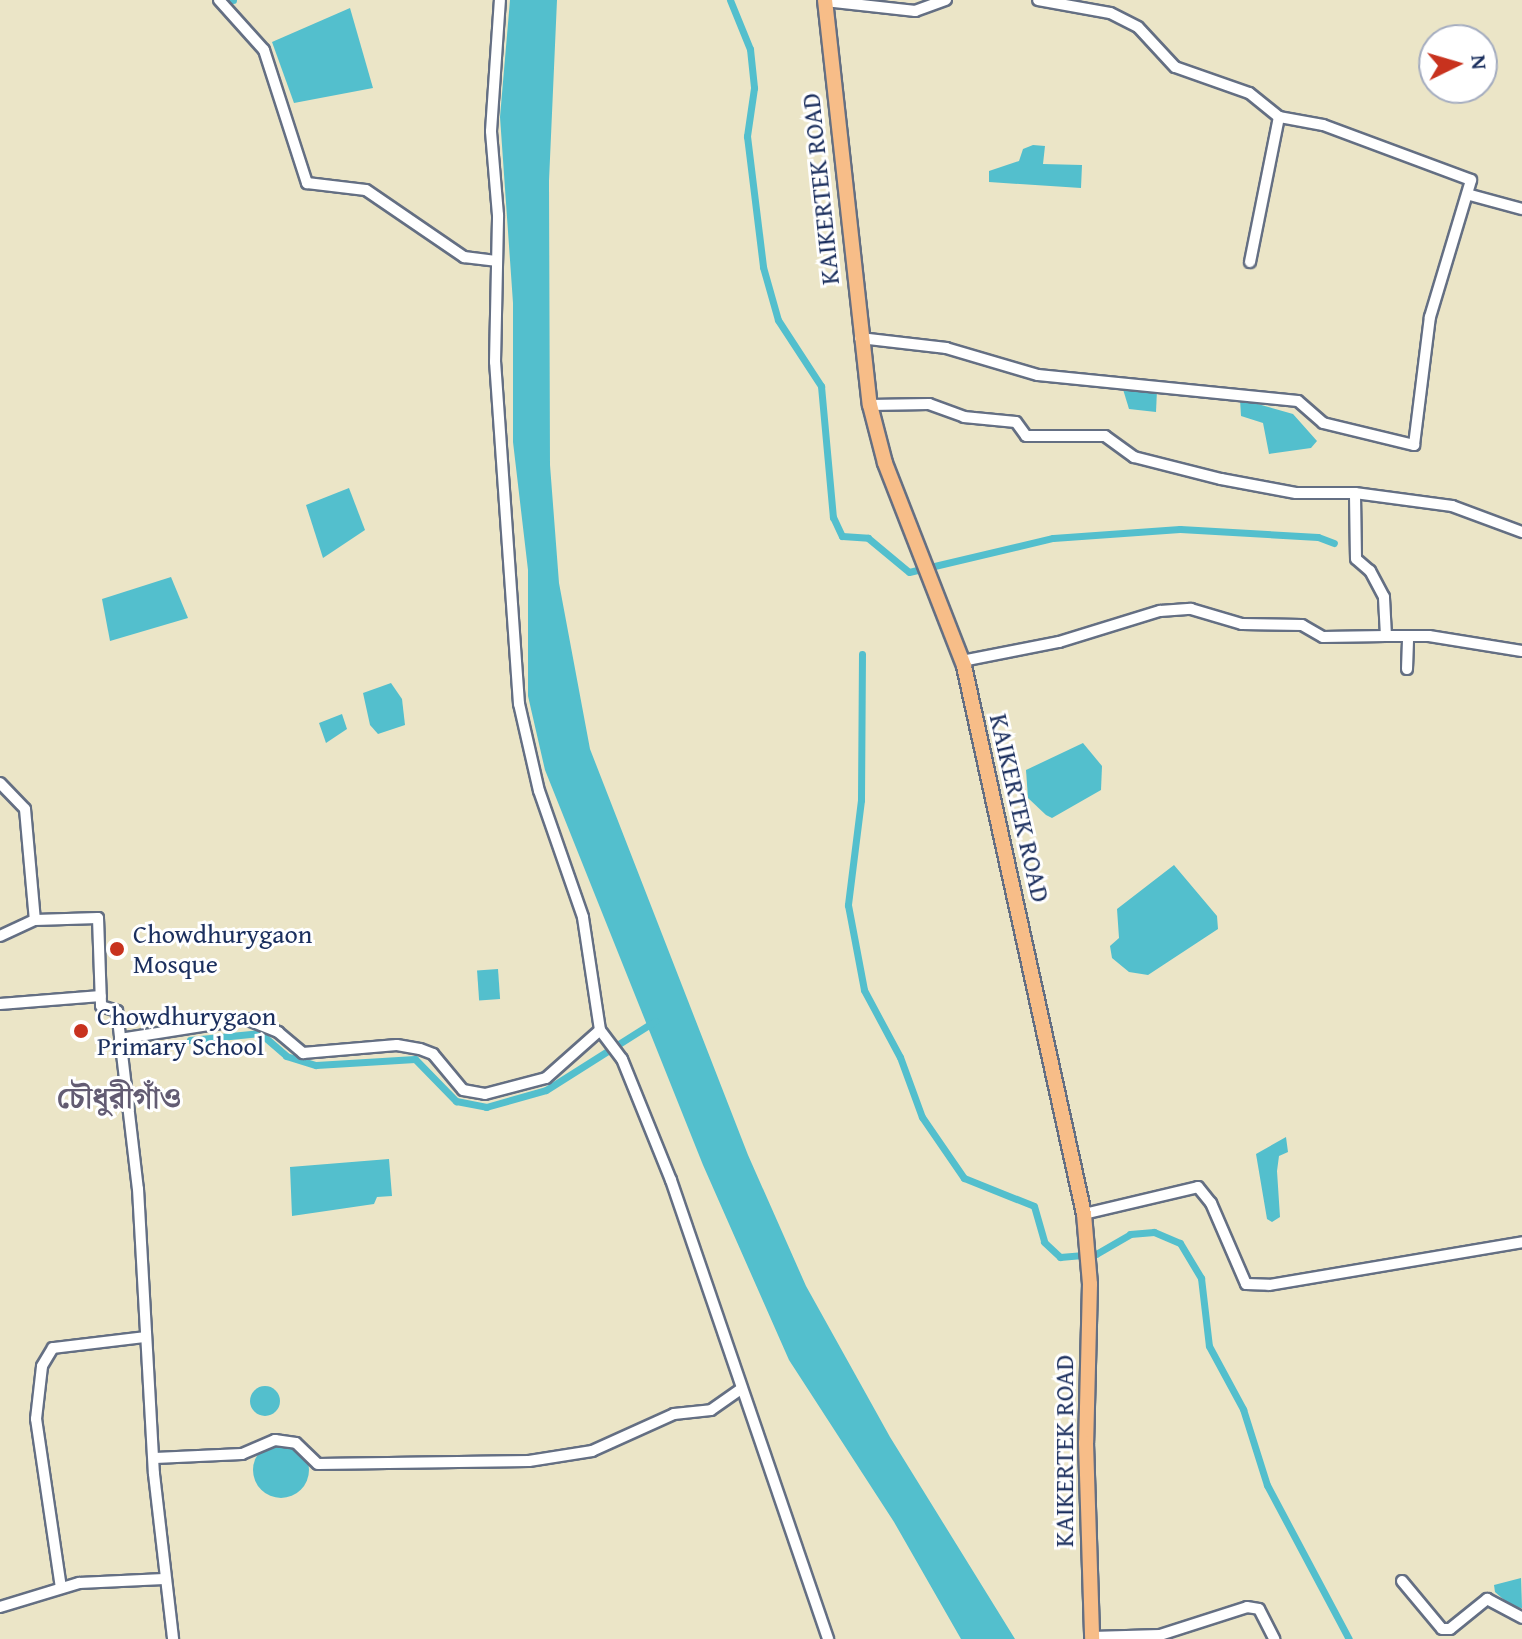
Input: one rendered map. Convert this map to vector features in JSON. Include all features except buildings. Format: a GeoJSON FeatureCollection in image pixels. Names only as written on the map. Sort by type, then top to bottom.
{"type":"FeatureCollection","features":[{"type":"Feature","properties":{"kind":"main road","name":"KAIKERTEK ROAD"},"geometry":{"type":"LineString","coordinates":[[825,0],[860,338],[870,405],[885,463],[962,661],[1085,1221],[1090,1284],[1086,1443],[1092,1638]]}},
{"type":"Feature","properties":{"kind":"street"},"geometry":{"type":"LineString","coordinates":[[219,0],[264,50],[307,183],[366,190],[464,257],[496,261]]}},
{"type":"Feature","properties":{"kind":"street"},"geometry":{"type":"LineString","coordinates":[[500,0],[491,131],[500,480],[508,520],[519,704],[539,791],[583,917],[604,1033],[622,1059],[671,1180],[828,1639]]}},
{"type":"Feature","properties":{"kind":"street"},"geometry":{"type":"LineString","coordinates":[[825,0],[915,11],[946,0]]}},
{"type":"Feature","properties":{"kind":"street"},"geometry":{"type":"LineString","coordinates":[[860,338],[946,348],[1038,375],[1298,401],[1323,423],[1408,447],[1416,439],[1430,317],[1470,195],[1471,180],[1458,171],[1323,125],[1279,117],[1249,93],[1175,67],[1138,27],[1110,13],[1038,0]]}},
{"type":"Feature","properties":{"kind":"street"},"geometry":{"type":"LineString","coordinates":[[1250,262],[1279,117]]}},
{"type":"Feature","properties":{"kind":"street"},"geometry":{"type":"LineString","coordinates":[[1470,195],[1522,209]]}},
{"type":"Feature","properties":{"kind":"street"},"geometry":{"type":"LineString","coordinates":[[870,405],[929,404],[964,417],[1016,422],[1026,436],[1105,436],[1134,457],[1221,479],[1296,493],[1355,493],[1452,506],[1522,532]]}},
{"type":"Feature","properties":{"kind":"street"},"geometry":{"type":"LineString","coordinates":[[1355,493],[1356,559],[1370,571],[1384,597],[1386,636]]}},
{"type":"Feature","properties":{"kind":"street"},"geometry":{"type":"LineString","coordinates":[[962,661],[1059,642],[1160,611],[1191,609],[1242,624],[1302,625],[1323,637],[1408,636],[1522,651]]}},
{"type":"Feature","properties":{"kind":"street"},"geometry":{"type":"LineString","coordinates":[[1407,669],[1408,636]]}},
{"type":"Feature","properties":{"kind":"street"},"geometry":{"type":"LineString","coordinates":[[0,783],[25,809],[35,920]]}},
{"type":"Feature","properties":{"kind":"street"},"geometry":{"type":"LineString","coordinates":[[0,936],[35,920],[98,918],[101,1008],[117,1011],[138,1189],[145,1337],[164,1579],[173,1639]]}},
{"type":"Feature","properties":{"kind":"street"},"geometry":{"type":"LineString","coordinates":[[0,1004],[101,996]]}},
{"type":"Feature","properties":{"kind":"street"},"geometry":{"type":"LineString","coordinates":[[120,1039],[246,1019],[278,1032],[303,1053],[397,1045],[420,1049],[433,1054],[463,1090],[485,1094],[546,1078],[604,1033]]}},
{"type":"Feature","properties":{"kind":"street"},"geometry":{"type":"LineString","coordinates":[[1085,1221],[1198,1187],[1211,1203],[1246,1284],[1269,1285],[1522,1242]]}},
{"type":"Feature","properties":{"kind":"street"},"geometry":{"type":"LineString","coordinates":[[61,1588],[36,1419],[42,1366],[53,1348],[145,1337]]}},
{"type":"Feature","properties":{"kind":"street"},"geometry":{"type":"LineString","coordinates":[[155,1458],[242,1454],[275,1440],[296,1443],[318,1464],[529,1461],[592,1451],[674,1414],[711,1410],[741,1389]]}},
{"type":"Feature","properties":{"kind":"street"},"geometry":{"type":"LineString","coordinates":[[0,1607],[61,1588],[164,1579]]}},
{"type":"Feature","properties":{"kind":"street"},"geometry":{"type":"LineString","coordinates":[[1402,1581],[1442,1629],[1450,1629],[1487,1599],[1522,1618]]}},
{"type":"Feature","properties":{"kind":"street"},"geometry":{"type":"LineString","coordinates":[[1092,1638],[1175,1635],[1256,1608],[1274,1639]]}},
{"type":"Feature","properties":{"kind":"water"},"geometry":{"type":"Polygon","coordinates":[[[510,0],[557,0],[549,181],[550,465],[559,583],[590,749],[748,1155],[806,1286],[890,1437],[1015,1639],[961,1639],[894,1522],[789,1360],[703,1165],[545,770],[528,696],[528,570],[513,442],[513,303],[500,117],[510,0]]]}},
{"type":"Feature","properties":{"kind":"water"},"geometry":{"type":"Polygon","coordinates":[[[350,8],[373,88],[294,103],[272,42],[350,8]]]}},
{"type":"Feature","properties":{"kind":"water"},"geometry":{"type":"Polygon","coordinates":[[[1033,145],[1045,146],[1043,164],[1082,165],[1081,188],[989,182],[989,171],[1019,161],[1023,149],[1033,145]]]}},
{"type":"Feature","properties":{"kind":"water"},"geometry":{"type":"Polygon","coordinates":[[[1122,386],[1157,390],[1156,412],[1129,409],[1122,386]]]}},
{"type":"Feature","properties":{"kind":"water"},"geometry":{"type":"Polygon","coordinates":[[[1240,399],[1293,414],[1317,441],[1311,448],[1269,454],[1263,423],[1241,416],[1240,399]]]}},
{"type":"Feature","properties":{"kind":"water"},"geometry":{"type":"Polygon","coordinates":[[[349,488],[365,530],[323,558],[306,505],[349,488]]]}},
{"type":"Feature","properties":{"kind":"water"},"geometry":{"type":"Polygon","coordinates":[[[171,577],[188,618],[110,641],[102,599],[171,577]]]}},
{"type":"Feature","properties":{"kind":"water"},"geometry":{"type":"Polygon","coordinates":[[[391,683],[402,699],[405,725],[378,734],[370,725],[363,693],[391,683]]]}},
{"type":"Feature","properties":{"kind":"water"},"geometry":{"type":"Polygon","coordinates":[[[342,714],[347,729],[326,743],[319,723],[342,714]]]}},
{"type":"Feature","properties":{"kind":"water"},"geometry":{"type":"Polygon","coordinates":[[[1083,743],[1102,766],[1101,790],[1052,818],[1028,798],[1026,770],[1083,743]]]}},
{"type":"Feature","properties":{"kind":"water"},"geometry":{"type":"Polygon","coordinates":[[[1174,865],[1217,916],[1218,929],[1148,975],[1129,972],[1112,958],[1110,946],[1119,938],[1117,909],[1174,865]]]}},
{"type":"Feature","properties":{"kind":"water"},"geometry":{"type":"Polygon","coordinates":[[[498,969],[500,999],[479,1000],[477,970],[498,969]]]}},
{"type":"Feature","properties":{"kind":"water"},"geometry":{"type":"Polygon","coordinates":[[[1286,1137],[1288,1152],[1279,1156],[1277,1171],[1280,1217],[1272,1222],[1267,1219],[1256,1154],[1286,1137]]]}},
{"type":"Feature","properties":{"kind":"water"},"geometry":{"type":"Polygon","coordinates":[[[389,1159],[392,1196],[377,1197],[374,1204],[292,1216],[290,1167],[389,1159]]]}},
{"type":"Feature","properties":{"kind":"water"},"geometry":{"type":"Polygon","coordinates":[[[265,1386],[276,1390],[280,1401],[276,1412],[265,1416],[254,1412],[250,1401],[254,1390],[265,1386]]]}},
{"type":"Feature","properties":{"kind":"water"},"geometry":{"type":"Polygon","coordinates":[[[281,1442],[301,1450],[309,1470],[301,1490],[281,1498],[261,1490],[253,1470],[261,1450],[281,1442]]]}},
{"type":"Feature","properties":{"kind":"water"},"geometry":{"type":"Polygon","coordinates":[[[1521,1578],[1522,1608],[1512,1607],[1495,1592],[1494,1585],[1521,1578]]]}},
{"type":"Feature","properties":{"kind":"waterway"},"geometry":{"type":"LineString","coordinates":[[225,0],[233,0]]}},
{"type":"Feature","properties":{"kind":"waterway"},"geometry":{"type":"LineString","coordinates":[[730,0],[750,49],[754,88],[747,136],[763,267],[778,320],[821,386],[833,517],[842,536],[868,538],[909,572],[1053,538],[1180,529],[1318,537],[1334,543]]}},
{"type":"Feature","properties":{"kind":"waterway"},"geometry":{"type":"LineString","coordinates":[[862,654],[861,800],[848,905],[864,990],[900,1057],[922,1117],[964,1178],[1034,1206],[1044,1242],[1060,1257],[1096,1254],[1130,1234],[1154,1232],[1180,1243],[1201,1278],[1209,1346],[1243,1409],[1267,1485],[1349,1639]]}},
{"type":"Feature","properties":{"kind":"waterway"},"geometry":{"type":"LineString","coordinates":[[190,1040],[260,1033],[286,1056],[316,1065],[415,1059],[456,1101],[486,1107],[546,1090],[655,1021]]}},
{"type":"Feature","properties":{"kind":"place","name":"Chowdhurygaon Mosque"},"geometry":{"type":"Point","coordinates":[117,949]}},
{"type":"Feature","properties":{"kind":"place","name":"Chowdhurygaon Primary School"},"geometry":{"type":"Point","coordinates":[81,1031]}},
{"type":"Feature","properties":{"kind":"district","name":"চৌধুরীগাঁও"},"geometry":{"type":"Point","coordinates":[119,1097]}}]}
